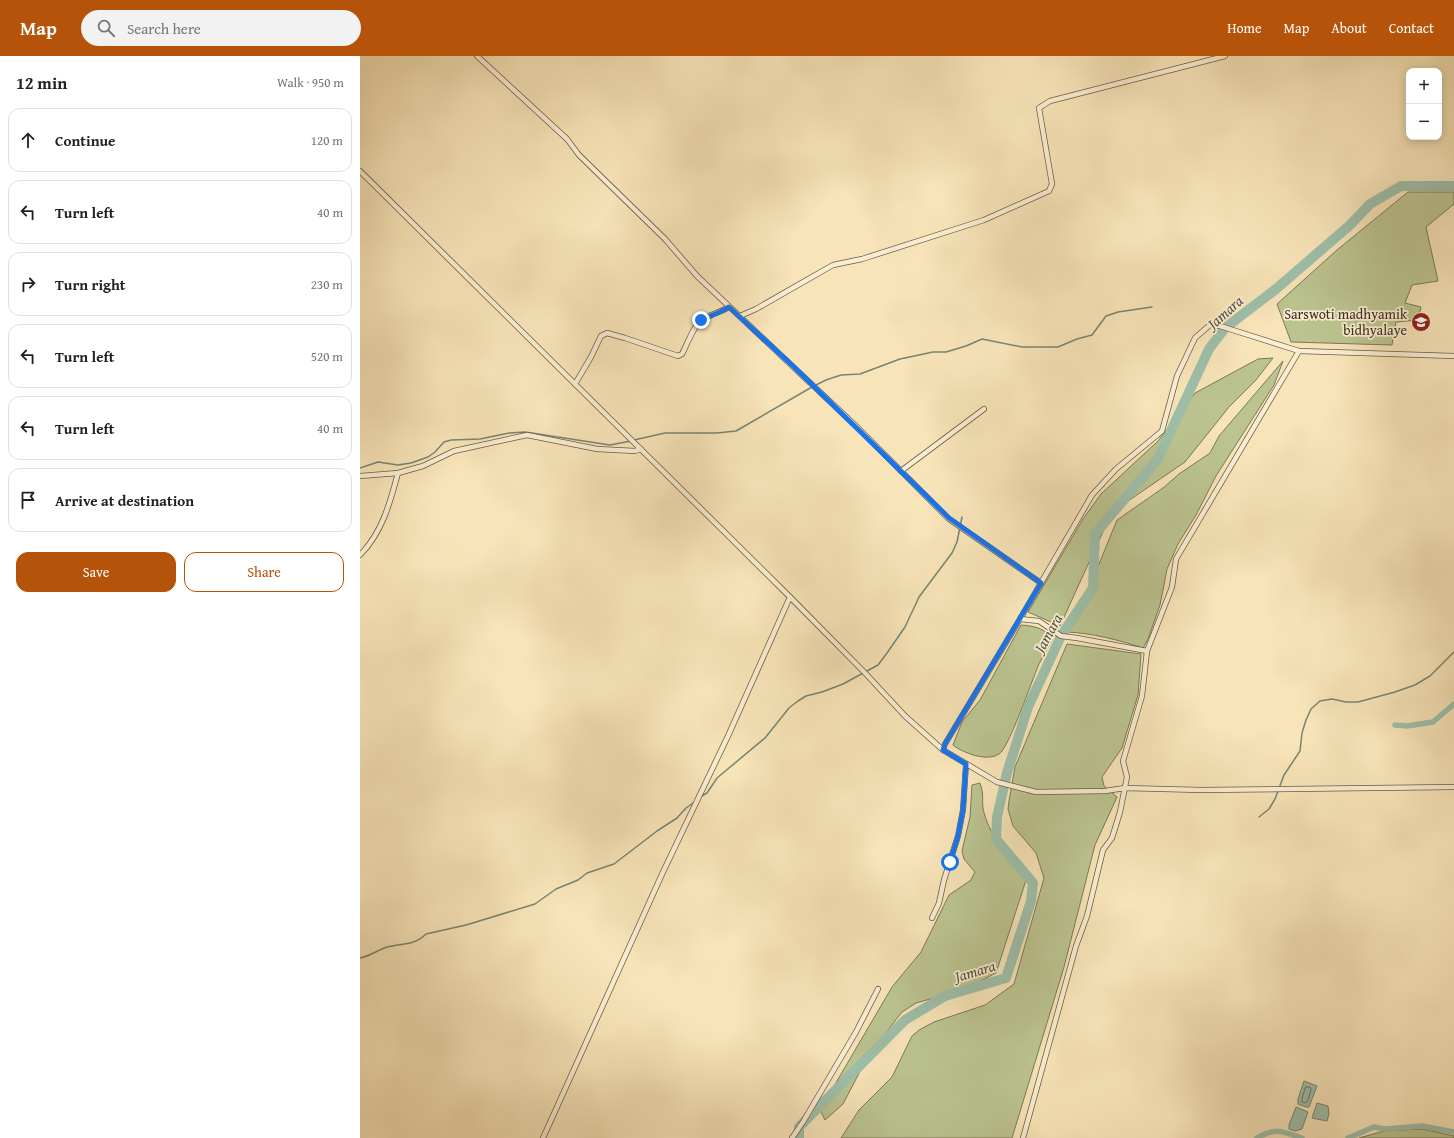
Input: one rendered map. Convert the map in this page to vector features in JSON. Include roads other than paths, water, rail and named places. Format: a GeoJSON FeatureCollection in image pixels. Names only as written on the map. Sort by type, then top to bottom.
{"type":"FeatureCollection","features":[{"type":"Feature","properties":{"kind":"street"},"geometry":{"type":"LineString","coordinates":[[478,56],[567,139],[579,155],[665,240],[697,276],[723,299],[729,307],[949,518],[1041,583]]}},
{"type":"Feature","properties":{"kind":"street"},"geometry":{"type":"LineString","coordinates":[[740,316],[756,309],[833,265],[862,259],[984,220],[1049,191],[1052,184],[1039,108],[1050,101],[1225,56]]}},
{"type":"Feature","properties":{"kind":"street"},"geometry":{"type":"LineString","coordinates":[[360,171],[790,597],[905,716],[943,750],[997,782],[1015,788],[1036,792],[1105,791],[1125,788],[1201,790],[1454,787]]}},
{"type":"Feature","properties":{"kind":"street"},"geometry":{"type":"LineString","coordinates":[[575,384],[604,333],[626,338],[678,356],[682,354],[701,320],[729,307]]}},
{"type":"Feature","properties":{"kind":"street"},"geometry":{"type":"LineString","coordinates":[[943,750],[945,744],[1092,495],[1116,469],[1162,431],[1177,376],[1195,338],[1211,324],[1299,351],[1454,356]]}},
{"type":"Feature","properties":{"kind":"street"},"geometry":{"type":"LineString","coordinates":[[1023,1138],[1076,946],[1087,916],[1099,873],[1103,850],[1112,838],[1120,812],[1127,778],[1123,761],[1142,696],[1147,651],[1172,587],[1176,559],[1299,351]]}},
{"type":"Feature","properties":{"kind":"street"},"geometry":{"type":"LineString","coordinates":[[901,471],[984,409]]}},
{"type":"Feature","properties":{"kind":"street"},"geometry":{"type":"LineString","coordinates":[[360,476],[398,473],[423,466],[454,452],[527,435],[597,449],[635,451],[641,449]]}},
{"type":"Feature","properties":{"kind":"street"},"geometry":{"type":"LineString","coordinates":[[360,556],[368,547],[384,519],[398,473]]}},
{"type":"Feature","properties":{"kind":"street"},"geometry":{"type":"LineString","coordinates":[[543,1138],[659,879],[728,736],[790,597]]}},
{"type":"Feature","properties":{"kind":"street"},"geometry":{"type":"LineString","coordinates":[[1020,619],[1039,622],[1061,636],[1147,651]]}},
{"type":"Feature","properties":{"kind":"street"},"geometry":{"type":"LineString","coordinates":[[932,918],[939,903],[944,880],[958,836],[963,810],[966,764]]}},
{"type":"Feature","properties":{"kind":"street"},"geometry":{"type":"LineString","coordinates":[[792,1138],[856,1032],[878,989]]}},
{"type":"Feature","properties":{"kind":"water"},"geometry":{"type":"Polygon","coordinates":[[[1304,1081],[1317,1086],[1309,1107],[1298,1104],[1298,1099],[1304,1081]]]}},
{"type":"Feature","properties":{"kind":"water"},"geometry":{"type":"Polygon","coordinates":[[[1317,1103],[1328,1106],[1329,1114],[1327,1121],[1312,1118],[1317,1103]]]}},
{"type":"Feature","properties":{"kind":"water"},"geometry":{"type":"Polygon","coordinates":[[[1296,1107],[1308,1112],[1302,1129],[1295,1131],[1289,1129],[1289,1125],[1296,1107]]]}},
{"type":"Feature","properties":{"kind":"waterway","name":"Jamara"},"geometry":{"type":"LineString","coordinates":[[799,1138],[799,1127],[905,1020],[945,996],[1006,978],[1031,901],[1033,883],[996,839],[997,817],[1007,773],[1028,707],[1061,636],[1093,588],[1095,534],[1158,459],[1209,349],[1225,328],[1276,289],[1350,225],[1370,204],[1401,186],[1454,186]]}},
{"type":"Feature","properties":{"kind":"waterway"},"geometry":{"type":"LineString","coordinates":[[816,385],[841,375],[860,374],[900,359],[933,352],[946,352],[982,339],[1022,347],[1058,347],[1077,339],[1092,335],[1106,316],[1118,312],[1152,307]]}},
{"type":"Feature","properties":{"kind":"waterway"},"geometry":{"type":"LineString","coordinates":[[634,440],[665,433],[717,433],[736,431],[812,387]]}},
{"type":"Feature","properties":{"kind":"waterway"},"geometry":{"type":"LineString","coordinates":[[360,468],[378,462],[398,465],[411,463],[428,457],[444,442],[451,440],[480,439],[509,433],[525,432],[610,445],[631,441]]}},
{"type":"Feature","properties":{"kind":"waterway"},"geometry":{"type":"LineString","coordinates":[[700,797],[707,793],[717,778],[765,738],[789,708],[798,701],[806,696],[843,684],[878,665],[905,627],[919,597],[952,553],[957,542],[962,517]]}},
{"type":"Feature","properties":{"kind":"waterway"},"geometry":{"type":"LineString","coordinates":[[1259,817],[1269,809],[1275,799],[1284,775],[1300,751],[1302,733],[1311,709],[1320,701],[1332,699],[1346,702],[1358,702],[1415,685],[1430,676],[1454,652]]}},
{"type":"Feature","properties":{"kind":"waterway"},"geometry":{"type":"LineString","coordinates":[[1395,725],[1407,726],[1433,722],[1454,704]]}},
{"type":"Feature","properties":{"kind":"waterway"},"geometry":{"type":"LineString","coordinates":[[360,958],[387,947],[417,941],[426,934],[466,925],[535,904],[556,889],[578,880],[587,873],[614,864],[657,831],[677,818],[686,808],[696,801]]}},
{"type":"Feature","properties":{"kind":"waterway"},"geometry":{"type":"LineString","coordinates":[[1348,1138],[1374,1127],[1385,1129],[1422,1126],[1454,1132]]}},
{"type":"Feature","properties":{"kind":"waterway"},"geometry":{"type":"LineString","coordinates":[[1257,1138],[1274,1131],[1279,1131],[1302,1138]]}},
{"type":"Feature","properties":{"kind":"place","name":"Sarswoti madhyamik bidhyalaye"},"geometry":{"type":"Point","coordinates":[1421,322]}}]}
